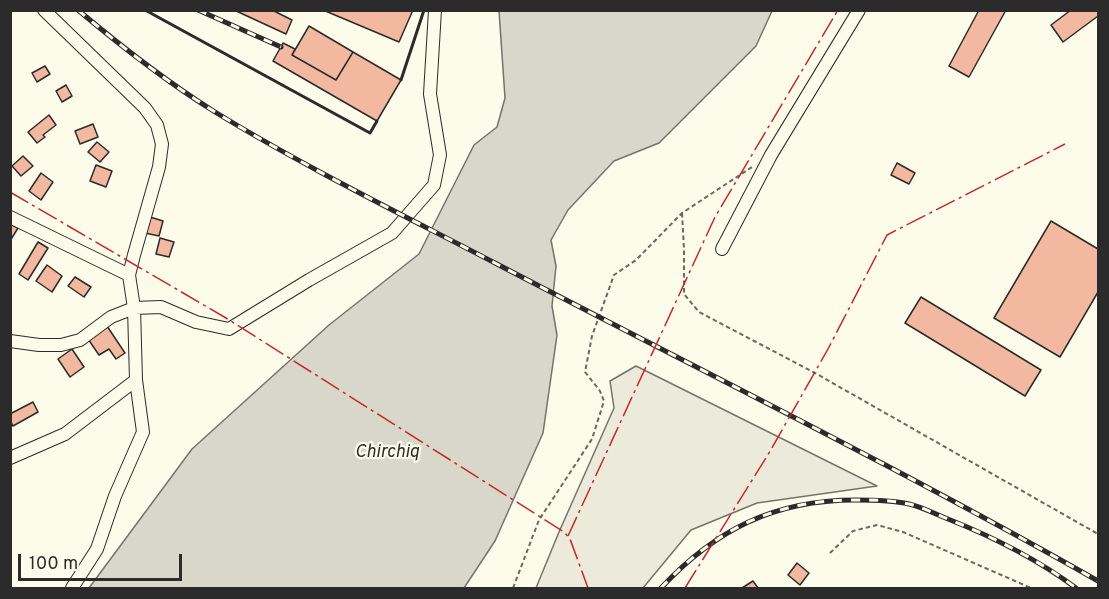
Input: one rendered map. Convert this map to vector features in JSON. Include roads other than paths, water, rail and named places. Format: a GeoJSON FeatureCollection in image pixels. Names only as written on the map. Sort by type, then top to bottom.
{"type":"FeatureCollection","features":[{"type":"Feature","properties":{"kind":"street"},"geometry":{"type":"LineString","coordinates":[[44,10],[145,108],[157,125],[162,144],[159,167],[129,275],[134,308],[136,380],[143,432],[115,496],[97,549],[72,588]]}},
{"type":"Feature","properties":{"kind":"street"},"geometry":{"type":"LineString","coordinates":[[10,341],[61,345],[80,340],[111,317],[134,308],[161,307],[196,322],[229,329],[392,233],[434,185],[440,155],[430,94],[435,10]]}},
{"type":"Feature","properties":{"kind":"street"},"geometry":{"type":"LineString","coordinates":[[722,249],[771,155],[859,10]]}},
{"type":"Feature","properties":{"kind":"street"},"geometry":{"type":"LineString","coordinates":[[10,217],[129,275]]}},
{"type":"Feature","properties":{"kind":"street"},"geometry":{"type":"LineString","coordinates":[[10,458],[65,434],[136,380]]}},
{"type":"Feature","properties":{"kind":"water","name":"Chirchiq"},"geometry":{"type":"Polygon","coordinates":[[[499,11],[772,11],[756,46],[659,143],[614,161],[568,210],[551,240],[556,266],[552,306],[557,335],[543,433],[495,541],[464,588],[89,588],[192,449],[329,325],[419,254],[474,145],[497,127],[505,98],[499,11]]]}},
{"type":"Feature","properties":{"kind":"railway"},"geometry":{"type":"LineString","coordinates":[[78,10],[180,89],[284,152],[874,459],[1098,581]]}},
{"type":"Feature","properties":{"kind":"railway"},"geometry":{"type":"LineString","coordinates":[[198,10],[281,47]]}},
{"type":"Feature","properties":{"kind":"railway"},"geometry":{"type":"LineString","coordinates":[[661,588],[703,550],[748,522],[798,506],[826,501],[855,500],[896,502],[924,509],[1014,549],[1076,588]]}}]}
